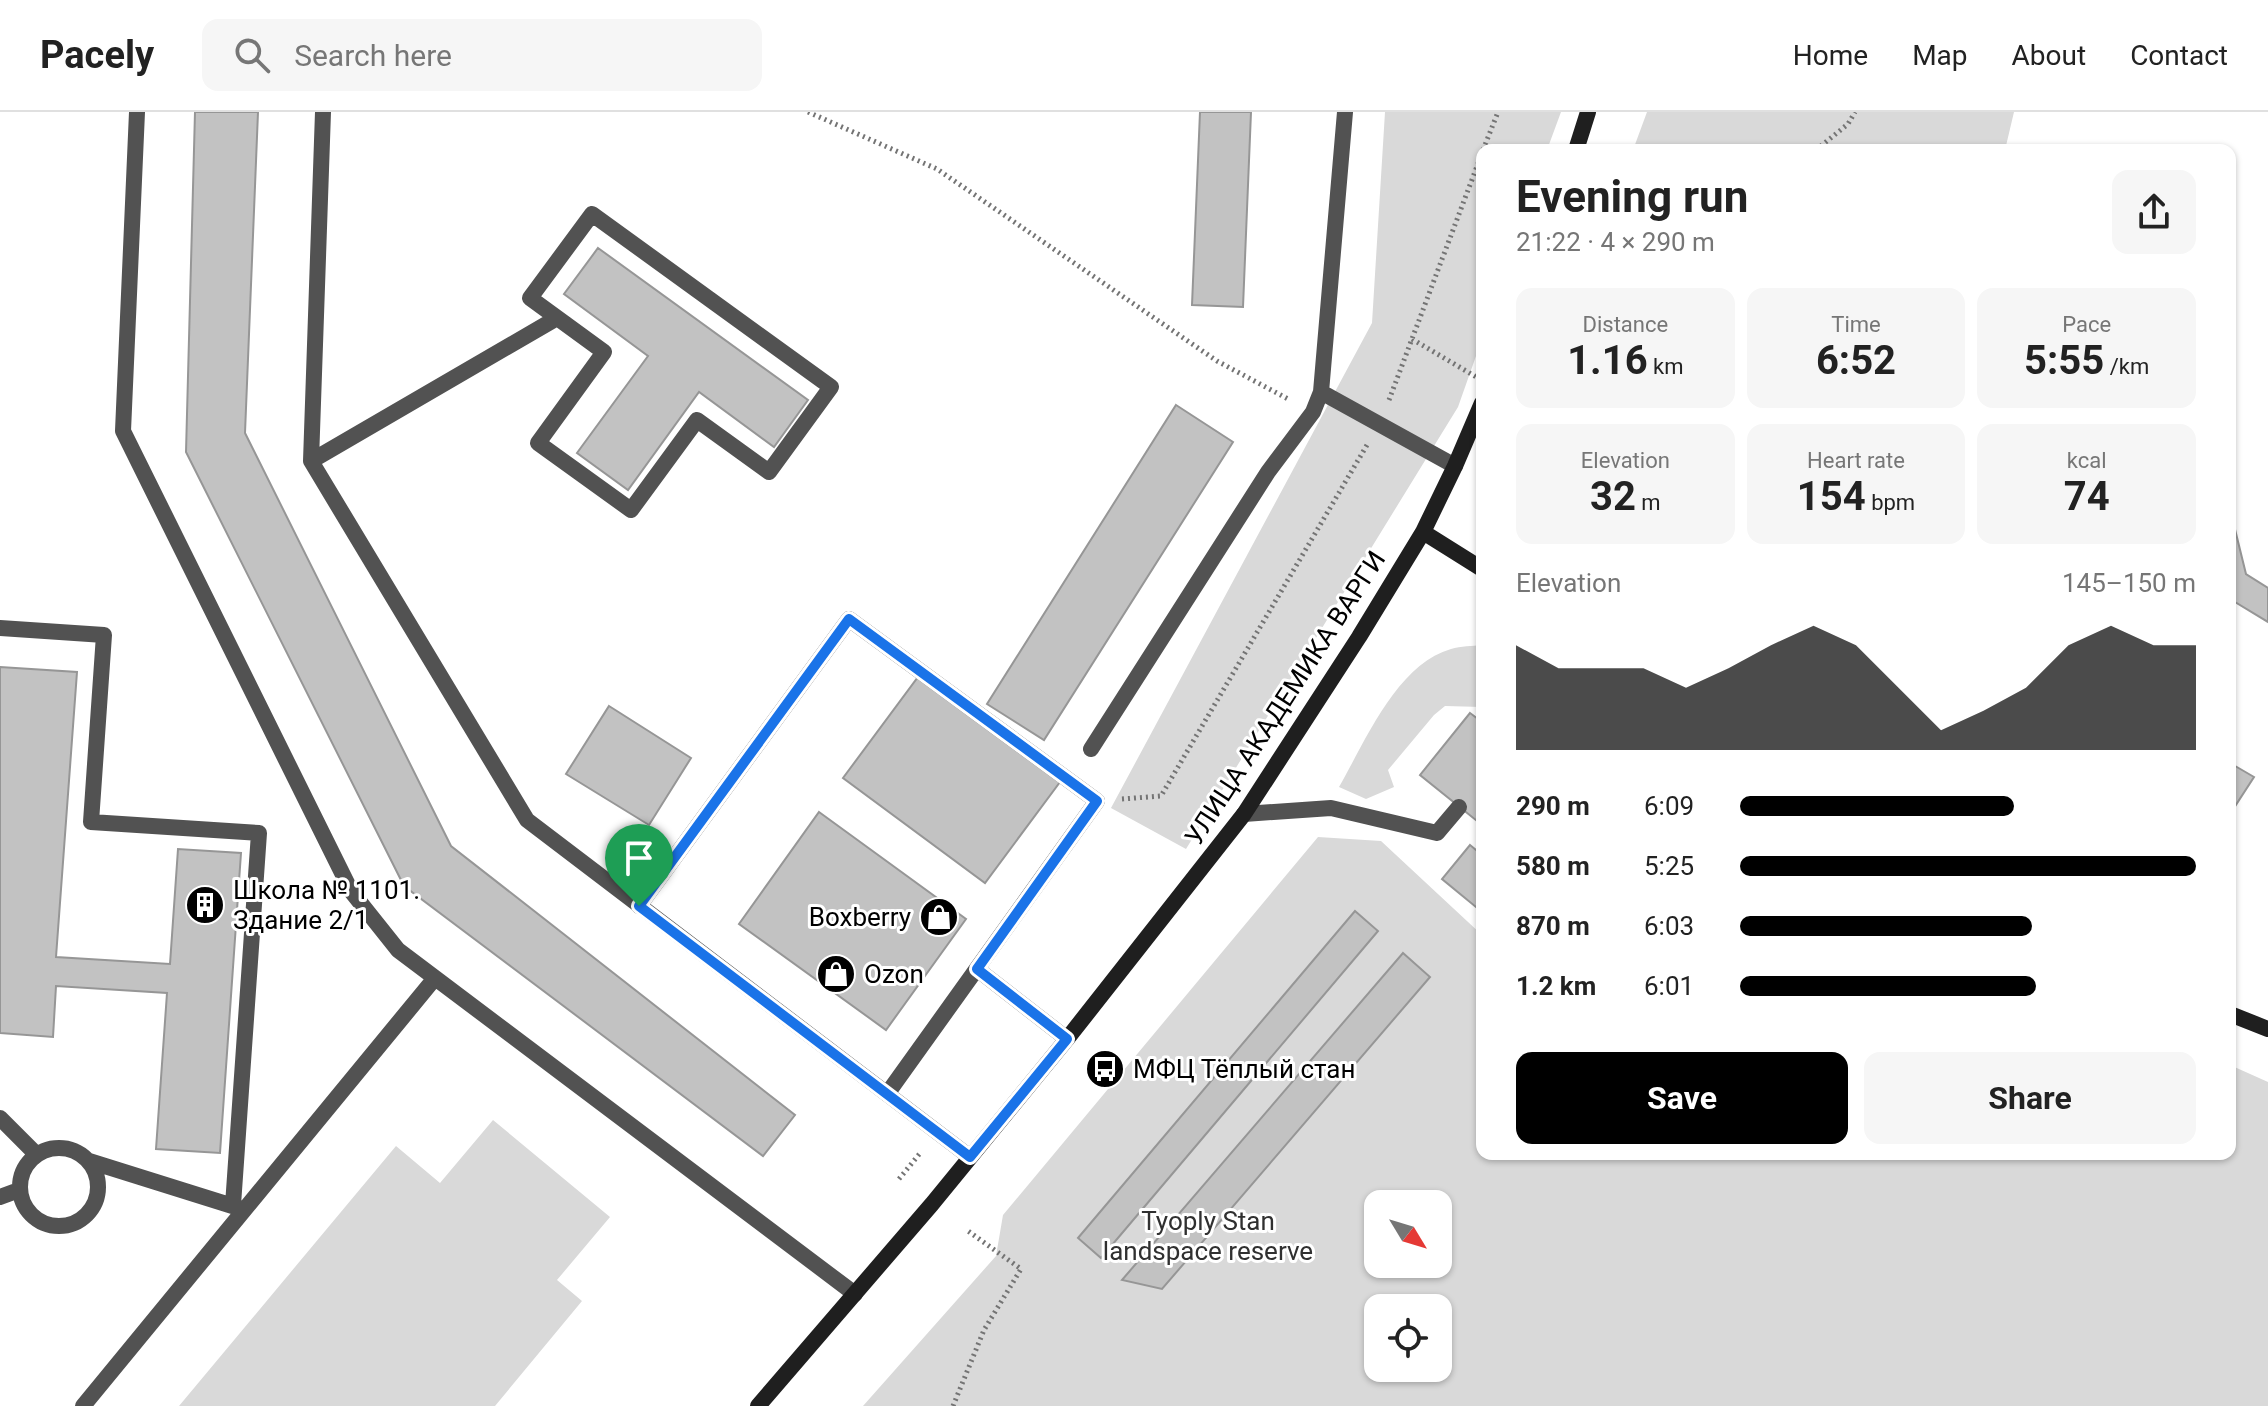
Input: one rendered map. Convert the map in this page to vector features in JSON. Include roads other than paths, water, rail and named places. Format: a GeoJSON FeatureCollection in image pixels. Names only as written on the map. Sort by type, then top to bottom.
{"type":"FeatureCollection","features":[{"type":"Feature","properties":{"kind":"street"},"geometry":{"type":"LineString","coordinates":[[1578,144],[1588,112]]}},
{"type":"Feature","properties":{"kind":"street","name":"УЛИЦА АКАДЕМИКА ВАРГИ"},"geometry":{"type":"LineString","coordinates":[[758,1406],[1067,1039],[1244,814],[1423,532],[1476,417]]}},
{"type":"Feature","properties":{"kind":"street"},"geometry":{"type":"LineString","coordinates":[[1423,532],[1476,565]]}},
{"type":"Feature","properties":{"kind":"street"},"geometry":{"type":"LineString","coordinates":[[2236,1016],[2268,1029]]}},
{"type":"Feature","properties":{"kind":"lane"},"geometry":{"type":"LineString","coordinates":[[137,112],[123,431],[351,891],[398,950],[855,1294]]}},
{"type":"Feature","properties":{"kind":"lane"},"geometry":{"type":"LineString","coordinates":[[323,112],[311,461],[527,820],[970,1157]]}},
{"type":"Feature","properties":{"kind":"lane"},"geometry":{"type":"LineString","coordinates":[[1091,749],[1268,472],[1313,412],[1321,392],[1345,112]]}},
{"type":"Feature","properties":{"kind":"lane"},"geometry":{"type":"LineString","coordinates":[[592,214],[831,387],[769,472],[697,420],[631,510],[538,443],[604,352],[557,318],[530,298],[592,214]]}},
{"type":"Feature","properties":{"kind":"lane"},"geometry":{"type":"LineString","coordinates":[[311,461],[557,318]]}},
{"type":"Feature","properties":{"kind":"lane"},"geometry":{"type":"LineString","coordinates":[[1321,392],[1455,466]]}},
{"type":"Feature","properties":{"kind":"lane"},"geometry":{"type":"LineString","coordinates":[[639,906],[849,619],[1097,801],[887,1094]]}},
{"type":"Feature","properties":{"kind":"lane"},"geometry":{"type":"LineString","coordinates":[[0,628],[104,635],[91,822],[259,833],[239,1207]]}},
{"type":"Feature","properties":{"kind":"lane"},"geometry":{"type":"LineString","coordinates":[[1244,814],[1331,808],[1437,833],[1459,807]]}},
{"type":"Feature","properties":{"kind":"lane"},"geometry":{"type":"LineString","coordinates":[[977,969],[1067,1039]]}},
{"type":"Feature","properties":{"kind":"lane"},"geometry":{"type":"LineString","coordinates":[[83,1406],[239,1207],[435,978]]}},
{"type":"Feature","properties":{"kind":"lane"},"geometry":{"type":"LineString","coordinates":[[0,1118],[36,1154]]}},
{"type":"Feature","properties":{"kind":"lane"},"geometry":{"type":"LineString","coordinates":[[64,1147],[78,1152],[89,1161],[97,1175],[98,1191],[93,1207],[82,1219],[66,1226],[50,1226],[34,1218],[24,1206],[19,1190],[21,1176],[26,1164],[36,1154],[50,1148],[64,1147]]}},
{"type":"Feature","properties":{"kind":"lane"},"geometry":{"type":"LineString","coordinates":[[89,1161],[239,1207]]}},
{"type":"Feature","properties":{"kind":"lane"},"geometry":{"type":"LineString","coordinates":[[0,1197],[19,1190]]}},
{"type":"Feature","properties":{"kind":"place","name":"Школа № 1101. Здание 2/1"},"geometry":{"type":"Point","coordinates":[205,905]}},
{"type":"Feature","properties":{"kind":"place","name":"Boxberry"},"geometry":{"type":"Point","coordinates":[939,917]}},
{"type":"Feature","properties":{"kind":"place","name":"Ozon"},"geometry":{"type":"Point","coordinates":[836,974]}},
{"type":"Feature","properties":{"kind":"place","name":"МФЦ Тёплый стан"},"geometry":{"type":"Point","coordinates":[1105,1069]}},
{"type":"Feature","properties":{"kind":"park label","name":"Tyoply Stan landspace reserve"},"geometry":{"type":"Point","coordinates":[1208,1236]}}]}
